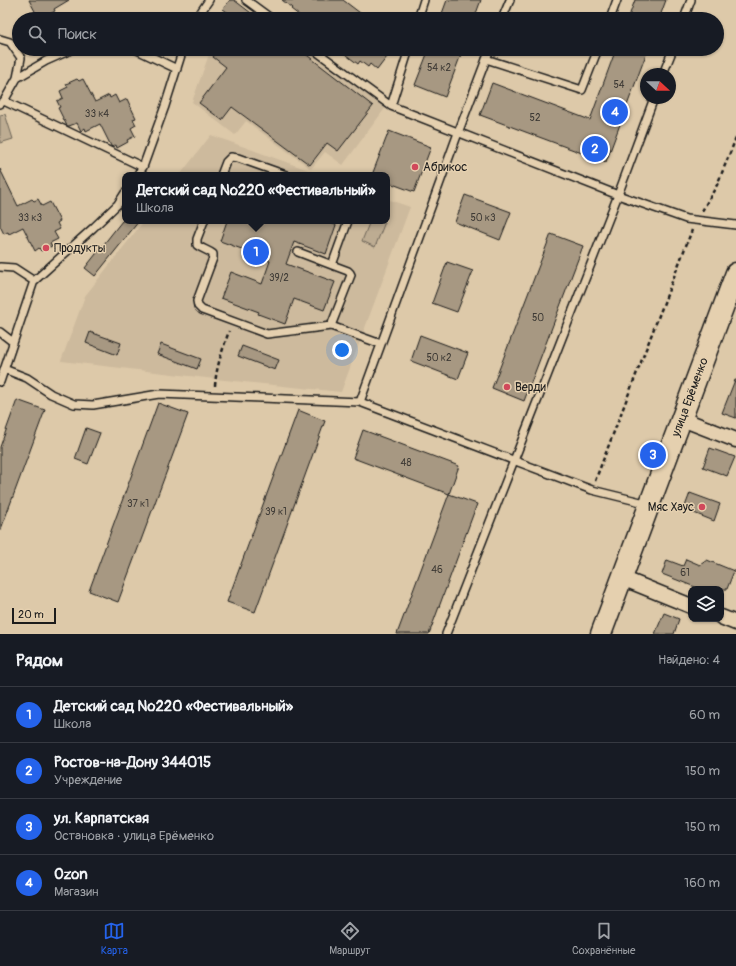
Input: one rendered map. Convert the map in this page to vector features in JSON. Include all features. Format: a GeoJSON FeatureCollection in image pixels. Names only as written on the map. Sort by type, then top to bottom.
{"type":"FeatureCollection","features":[{"type":"Feature","properties":{"kind":"main road","name":"улица Ерёменко"},"geometry":{"type":"LineString","coordinates":[[602,634],[736,273]]}},
{"type":"Feature","properties":{"kind":"street"},"geometry":{"type":"LineString","coordinates":[[682,419],[736,440]]}},
{"type":"Feature","properties":{"kind":"street"},"geometry":{"type":"LineString","coordinates":[[622,578],[688,605]]}},
{"type":"Feature","properties":{"kind":"street"},"geometry":{"type":"LineString","coordinates":[[724,619],[736,624]]}},
{"type":"Feature","properties":{"kind":"lane"},"geometry":{"type":"LineString","coordinates":[[201,12],[209,0]]}},
{"type":"Feature","properties":{"kind":"lane"},"geometry":{"type":"LineString","coordinates":[[246,0],[262,12]]}},
{"type":"Feature","properties":{"kind":"lane"},"geometry":{"type":"LineString","coordinates":[[420,12],[424,0]]}},
{"type":"Feature","properties":{"kind":"lane"},"geometry":{"type":"LineString","coordinates":[[505,12],[510,0]]}},
{"type":"Feature","properties":{"kind":"lane"},"geometry":{"type":"LineString","coordinates":[[613,12],[617,0]]}},
{"type":"Feature","properties":{"kind":"lane"},"geometry":{"type":"LineString","coordinates":[[687,12],[691,0]]}},
{"type":"Feature","properties":{"kind":"lane"},"geometry":{"type":"LineString","coordinates":[[0,39],[10,42],[12,45]]}},
{"type":"Feature","properties":{"kind":"lane"},"geometry":{"type":"LineString","coordinates":[[20,56],[21,58],[17,78],[2,102],[143,167]]}},
{"type":"Feature","properties":{"kind":"lane"},"geometry":{"type":"LineString","coordinates":[[17,78],[57,56]]}},
{"type":"Feature","properties":{"kind":"lane"},"geometry":{"type":"LineString","coordinates":[[150,56],[177,69]]}},
{"type":"Feature","properties":{"kind":"lane"},"geometry":{"type":"LineString","coordinates":[[139,172],[143,167],[165,106],[181,56]]}},
{"type":"Feature","properties":{"kind":"lane"},"geometry":{"type":"LineString","coordinates":[[323,56],[391,106],[618,195],[686,219],[736,225]]}},
{"type":"Feature","properties":{"kind":"lane"},"geometry":{"type":"LineString","coordinates":[[391,106],[407,56]]}},
{"type":"Feature","properties":{"kind":"lane"},"geometry":{"type":"LineString","coordinates":[[360,402],[487,56]]}},
{"type":"Feature","properties":{"kind":"lane"},"geometry":{"type":"LineString","coordinates":[[486,59],[582,90],[595,56]]}},
{"type":"Feature","properties":{"kind":"lane"},"geometry":{"type":"LineString","coordinates":[[665,68],[670,56]]}},
{"type":"Feature","properties":{"kind":"lane"},"geometry":{"type":"LineString","coordinates":[[446,634],[618,195],[652,104]]}},
{"type":"Feature","properties":{"kind":"lane"},"geometry":{"type":"LineString","coordinates":[[222,172],[226,162],[231,157],[278,172]]}},
{"type":"Feature","properties":{"kind":"lane"},"geometry":{"type":"LineString","coordinates":[[0,382],[34,281],[113,209],[122,198]]}},
{"type":"Feature","properties":{"kind":"lane"},"geometry":{"type":"LineString","coordinates":[[203,224],[197,239],[197,245],[200,248],[210,251],[213,254],[213,258],[197,301],[198,306],[202,310],[267,334],[331,326],[381,344]]}},
{"type":"Feature","properties":{"kind":"lane"},"geometry":{"type":"LineString","coordinates":[[332,265],[347,224]]}},
{"type":"Feature","properties":{"kind":"lane"},"geometry":{"type":"LineString","coordinates":[[298,252],[348,271],[351,275],[331,326]]}},
{"type":"Feature","properties":{"kind":"lane"},"geometry":{"type":"LineString","coordinates":[[0,267],[14,268],[34,281]]}},
{"type":"Feature","properties":{"kind":"lane"},"geometry":{"type":"LineString","coordinates":[[0,332],[14,342]]}},
{"type":"Feature","properties":{"kind":"lane"},"geometry":{"type":"LineString","coordinates":[[4,369],[27,378],[51,394],[74,404],[93,405],[159,394],[360,402],[592,490],[650,504]]}},
{"type":"Feature","properties":{"kind":"path"},"geometry":{"type":"LineString","coordinates":[[592,490],[696,220],[717,185],[736,138]]}},
{"type":"Feature","properties":{"kind":"path"},"geometry":{"type":"LineString","coordinates":[[215,397],[215,379],[219,360],[233,321]]}},
{"type":"Feature","properties":{"kind":"shaded area"},"geometry":{"type":"Polygon","coordinates":[[[208,56],[315,56],[386,107],[343,165],[325,152],[311,169],[246,121],[235,135],[192,102],[208,56]]]}},
{"type":"Feature","properties":{"kind":"shaded area"},"geometry":{"type":"Polygon","coordinates":[[[5,114],[13,139],[0,143],[0,115],[5,114]]]}},
{"type":"Feature","properties":{"kind":"shaded area"},"geometry":{"type":"Polygon","coordinates":[[[211,135],[314,172],[182,172],[211,135]]]}},
{"type":"Feature","properties":{"kind":"shaded area"},"geometry":{"type":"Polygon","coordinates":[[[390,200],[410,207],[341,392],[61,361],[85,296],[142,224],[390,224],[390,200]]]}},
{"type":"Feature","properties":{"kind":"shaded area"},"geometry":{"type":"Polygon","coordinates":[[[369,224],[384,224],[375,247],[362,241],[369,224]]]}},
{"type":"Feature","properties":{"kind":"building"},"geometry":{"type":"Polygon","coordinates":[[[29,0],[69,0],[54,9],[55,11],[53,12],[35,12],[29,0]]]}},
{"type":"Feature","properties":{"kind":"building"},"geometry":{"type":"Polygon","coordinates":[[[230,0],[234,0],[250,12],[227,12],[223,9],[230,0]]]}},
{"type":"Feature","properties":{"kind":"building"},"geometry":{"type":"Polygon","coordinates":[[[282,0],[343,0],[359,12],[295,12],[291,9],[292,8],[282,0]]]}},
{"type":"Feature","properties":{"kind":"building"},"geometry":{"type":"Polygon","coordinates":[[[447,0],[481,0],[477,12],[443,12],[447,0]]]}},
{"type":"Feature","properties":{"kind":"building"},"geometry":{"type":"Polygon","coordinates":[[[635,0],[666,0],[662,12],[631,12],[635,0]]]}},
{"type":"Feature","properties":{"kind":"building"},"geometry":{"type":"Polygon","coordinates":[[[308,56],[373,106],[338,151],[327,143],[310,165],[232,107],[222,120],[199,103],[226,67],[213,57],[308,56]]]}},
{"type":"Feature","properties":{"kind":"building"},"geometry":{"type":"Polygon","coordinates":[[[347,56],[388,56],[377,70],[370,64],[368,67],[360,61],[358,64],[347,56]]]}},
{"type":"Feature","properties":{"kind":"building"},"geometry":{"type":"Polygon","coordinates":[[[426,56],[460,56],[445,97],[415,85],[426,56]]]}},
{"type":"Feature","properties":{"kind":"building"},"geometry":{"type":"Polygon","coordinates":[[[613,56],[645,56],[606,162],[480,115],[492,83],[590,120],[613,56]]]}},
{"type":"Feature","properties":{"kind":"building"},"geometry":{"type":"Polygon","coordinates":[[[77,79],[79,81],[83,79],[95,102],[109,95],[110,98],[115,95],[119,103],[127,99],[136,118],[133,119],[136,125],[131,128],[135,136],[117,148],[116,145],[111,146],[100,124],[86,131],[85,128],[81,131],[77,123],[67,126],[58,108],[60,107],[57,101],[63,98],[60,91],[68,87],[66,84],[77,79]]]}},
{"type":"Feature","properties":{"kind":"building"},"geometry":{"type":"Polygon","coordinates":[[[389,131],[431,147],[414,192],[390,183],[390,172],[373,172],[389,131]]]}},
{"type":"Feature","properties":{"kind":"building"},"geometry":{"type":"Polygon","coordinates":[[[0,169],[18,206],[32,199],[34,201],[38,199],[42,206],[50,202],[60,221],[57,223],[60,229],[54,232],[58,239],[50,243],[52,246],[41,251],[39,248],[35,251],[23,227],[9,234],[8,232],[4,234],[0,226],[0,169]]]}},
{"type":"Feature","properties":{"kind":"building"},"geometry":{"type":"Polygon","coordinates":[[[465,195],[511,212],[500,240],[455,222],[465,195]]]}},
{"type":"Feature","properties":{"kind":"building"},"geometry":{"type":"Polygon","coordinates":[[[122,221],[122,224],[137,224],[95,276],[85,268],[122,221]]]}},
{"type":"Feature","properties":{"kind":"building"},"geometry":{"type":"Polygon","coordinates":[[[226,224],[255,224],[261,226],[262,224],[336,225],[326,254],[294,242],[286,264],[335,282],[324,310],[294,299],[285,324],[258,314],[259,312],[221,298],[231,272],[262,284],[270,261],[220,241],[226,224]]]}},
{"type":"Feature","properties":{"kind":"building"},"geometry":{"type":"Polygon","coordinates":[[[551,234],[583,246],[524,401],[492,388],[551,234]]]}},
{"type":"Feature","properties":{"kind":"building"},"geometry":{"type":"Polygon","coordinates":[[[447,262],[473,271],[457,312],[432,303],[447,262]]]}},
{"type":"Feature","properties":{"kind":"building"},"geometry":{"type":"Polygon","coordinates":[[[90,332],[121,343],[117,355],[86,343],[90,332]]]}},
{"type":"Feature","properties":{"kind":"building"},"geometry":{"type":"Polygon","coordinates":[[[420,335],[468,353],[458,379],[411,361],[420,335]]]}},
{"type":"Feature","properties":{"kind":"building"},"geometry":{"type":"Polygon","coordinates":[[[161,344],[201,359],[197,369],[157,354],[161,344]]]}},
{"type":"Feature","properties":{"kind":"building"},"geometry":{"type":"Polygon","coordinates":[[[242,346],[279,360],[275,370],[238,356],[242,346]]]}},
{"type":"Feature","properties":{"kind":"building"},"geometry":{"type":"Polygon","coordinates":[[[736,380],[736,418],[722,413],[736,380]]]}},
{"type":"Feature","properties":{"kind":"building"},"geometry":{"type":"Polygon","coordinates":[[[17,400],[45,410],[0,529],[0,447],[17,400]]]}},
{"type":"Feature","properties":{"kind":"building"},"geometry":{"type":"Polygon","coordinates":[[[158,403],[188,414],[118,602],[89,591],[158,403]]]}},
{"type":"Feature","properties":{"kind":"building"},"geometry":{"type":"Polygon","coordinates":[[[298,410],[325,421],[255,612],[227,602],[298,410]]]}},
{"type":"Feature","properties":{"kind":"building"},"geometry":{"type":"Polygon","coordinates":[[[86,428],[100,433],[88,464],[75,459],[86,428]]]}},
{"type":"Feature","properties":{"kind":"building"},"geometry":{"type":"Polygon","coordinates":[[[363,430],[459,466],[449,494],[353,458],[363,430]]]}},
{"type":"Feature","properties":{"kind":"building"},"geometry":{"type":"Polygon","coordinates":[[[710,448],[735,457],[727,476],[703,467],[710,448]]]}},
{"type":"Feature","properties":{"kind":"building","name":"Мяс Хаус"},"geometry":{"type":"Polygon","coordinates":[[[690,493],[720,504],[714,521],[684,509],[690,493]]]}},
{"type":"Feature","properties":{"kind":"building"},"geometry":{"type":"Polygon","coordinates":[[[449,494],[477,504],[429,634],[397,634],[449,494]]]}},
{"type":"Feature","properties":{"kind":"building"},"geometry":{"type":"Polygon","coordinates":[[[686,559],[700,565],[707,560],[734,571],[727,589],[724,589],[724,586],[692,586],[662,574],[667,560],[683,566],[686,559]]]}},
{"type":"Feature","properties":{"kind":"building"},"geometry":{"type":"Polygon","coordinates":[[[664,613],[679,619],[674,634],[655,634],[664,613]]]}},
{"type":"Feature","properties":{"kind":"place","name":"Ozon"},"geometry":{"type":"Point","coordinates":[615,112]}},
{"type":"Feature","properties":{"kind":"place","name":"Ростов-на-Дону 344015"},"geometry":{"type":"Point","coordinates":[595,149]}},
{"type":"Feature","properties":{"kind":"place","name":"Абрикос"},"geometry":{"type":"Point","coordinates":[415,167]}},
{"type":"Feature","properties":{"kind":"place","name":"Продукты"},"geometry":{"type":"Point","coordinates":[46,248]}},
{"type":"Feature","properties":{"kind":"place","name":"Детский сад №220 «Фестивальный»"},"geometry":{"type":"Point","coordinates":[256,252]}},
{"type":"Feature","properties":{"kind":"place","name":"Верди"},"geometry":{"type":"Point","coordinates":[507,387]}},
{"type":"Feature","properties":{"kind":"place","name":"ул. Карпатская"},"geometry":{"type":"Point","coordinates":[653,455]}},
{"type":"Feature","properties":{"kind":"place","name":"Мяс Хаус"},"geometry":{"type":"Point","coordinates":[702,507]}}]}
